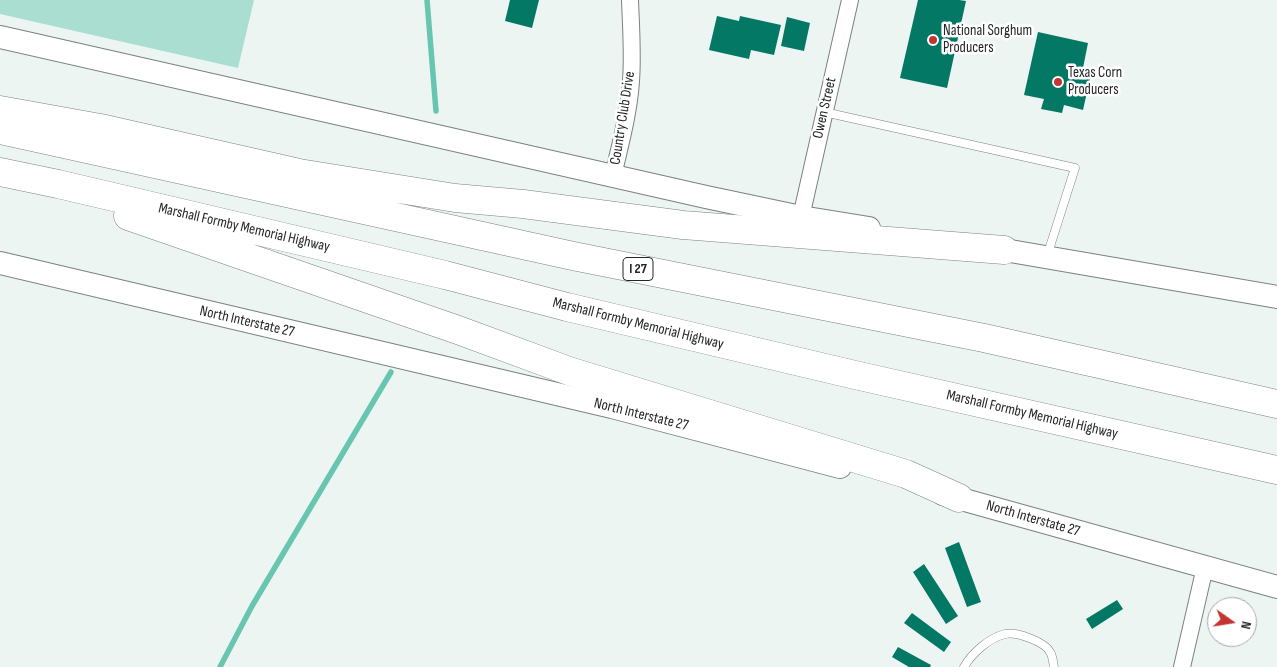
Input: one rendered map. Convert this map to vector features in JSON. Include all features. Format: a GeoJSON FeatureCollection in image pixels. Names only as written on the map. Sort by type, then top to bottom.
{"type":"FeatureCollection","features":[{"type":"Feature","properties":{"kind":"highway"},"geometry":{"type":"LineString","coordinates":[[0,110],[109,130],[299,173],[455,198],[523,204],[683,224],[1004,250]]}},
{"type":"Feature","properties":{"kind":"highway","name":"I 27"},"geometry":{"type":"LineString","coordinates":[[0,130],[573,256],[984,338],[1277,404]]}},
{"type":"Feature","properties":{"kind":"highway","name":"Marshall Formby Memorial Highway"},"geometry":{"type":"LineString","coordinates":[[0,172],[445,275],[567,307],[855,375],[1277,470]]}},
{"type":"Feature","properties":{"kind":"highway"},"geometry":{"type":"LineString","coordinates":[[58,184],[138,220],[458,330],[569,371],[906,474],[959,498]]}},
{"type":"Feature","properties":{"kind":"main road"},"geometry":{"type":"LineString","coordinates":[[0,37],[801,217],[1277,297]]}},
{"type":"Feature","properties":{"kind":"main road","name":"North Interstate 27"},"geometry":{"type":"LineString","coordinates":[[0,263],[612,407],[959,498],[1277,587]]}},
{"type":"Feature","properties":{"kind":"street","name":"Country Club Drive"},"geometry":{"type":"LineString","coordinates":[[613,176],[624,129],[631,82],[632,33],[630,0]]}},
{"type":"Feature","properties":{"kind":"street","name":"Owen Street"},"geometry":{"type":"LineString","coordinates":[[801,217],[850,0]]}},
{"type":"Feature","properties":{"kind":"street"},"geometry":{"type":"LineString","coordinates":[[1182,667],[1205,567]]}},
{"type":"Feature","properties":{"kind":"lane"},"geometry":{"type":"LineString","coordinates":[[824,112],[1075,168],[1047,258]]}},
{"type":"Feature","properties":{"kind":"lane"},"geometry":{"type":"LineString","coordinates":[[964,667],[989,641],[1007,633],[1036,640],[1050,652],[1054,667]]}},
{"type":"Feature","properties":{"kind":"green space"},"geometry":{"type":"Polygon","coordinates":[[[0,0],[254,0],[238,68],[0,14],[0,0]]]}},
{"type":"Feature","properties":{"kind":"building"},"geometry":{"type":"Polygon","coordinates":[[[510,0],[539,0],[532,28],[505,21],[510,0]]]}},
{"type":"Feature","properties":{"kind":"building","name":"National Sorghum Producers"},"geometry":{"type":"Polygon","coordinates":[[[918,0],[966,1],[947,88],[900,78],[918,0]]]}},
{"type":"Feature","properties":{"kind":"building"},"geometry":{"type":"Polygon","coordinates":[[[717,16],[739,21],[740,16],[781,25],[774,55],[751,50],[749,59],[709,50],[717,16]]]}},
{"type":"Feature","properties":{"kind":"building"},"geometry":{"type":"Polygon","coordinates":[[[787,17],[810,23],[804,51],[781,46],[787,17]]]}},
{"type":"Feature","properties":{"kind":"building","name":"Texas Corn Producers"},"geometry":{"type":"Polygon","coordinates":[[[1038,32],[1088,43],[1083,68],[1092,70],[1083,110],[1064,105],[1062,113],[1041,109],[1044,99],[1024,95],[1038,32]]]}},
{"type":"Feature","properties":{"kind":"building"},"geometry":{"type":"Polygon","coordinates":[[[959,542],[981,602],[967,607],[945,548],[959,542]]]}},
{"type":"Feature","properties":{"kind":"building"},"geometry":{"type":"Polygon","coordinates":[[[924,564],[958,616],[946,624],[913,572],[924,564]]]}},
{"type":"Feature","properties":{"kind":"building"},"geometry":{"type":"Polygon","coordinates":[[[1117,600],[1123,609],[1092,629],[1086,619],[1117,600]]]}},
{"type":"Feature","properties":{"kind":"building"},"geometry":{"type":"Polygon","coordinates":[[[912,613],[951,642],[944,652],[904,623],[912,613]]]}},
{"type":"Feature","properties":{"kind":"building"},"geometry":{"type":"Polygon","coordinates":[[[898,647],[931,665],[930,667],[909,667],[892,657],[898,647]]]}},
{"type":"Feature","properties":{"kind":"waterway"},"geometry":{"type":"LineString","coordinates":[[427,0],[436,111]]}},
{"type":"Feature","properties":{"kind":"waterway"},"geometry":{"type":"LineString","coordinates":[[220,667],[252,606],[391,372]]}},
{"type":"Feature","properties":{"kind":"place","name":"National Sorghum Producers"},"geometry":{"type":"Point","coordinates":[933,40]}},
{"type":"Feature","properties":{"kind":"place","name":"Texas Corn Producers"},"geometry":{"type":"Point","coordinates":[1058,82]}}]}
